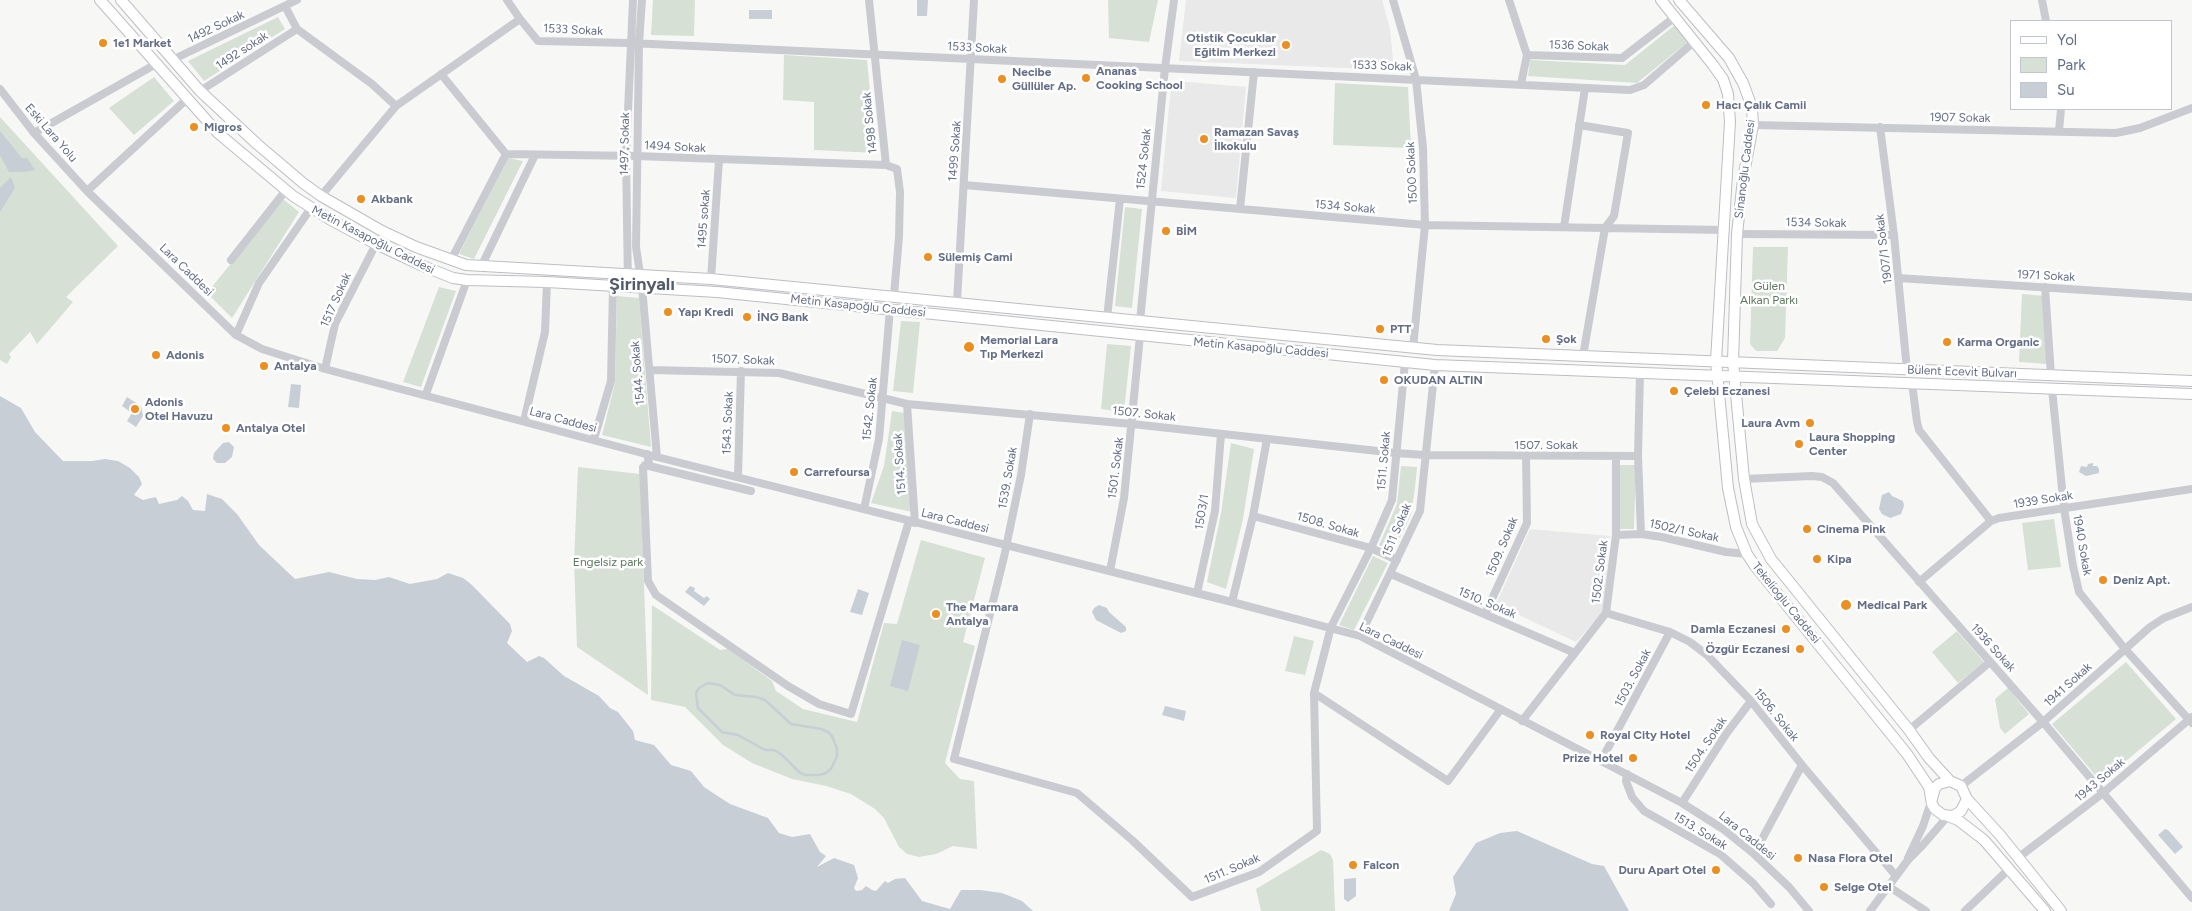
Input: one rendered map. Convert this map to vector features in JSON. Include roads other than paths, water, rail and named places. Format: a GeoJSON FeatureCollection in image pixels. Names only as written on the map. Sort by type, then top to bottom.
{"type":"FeatureCollection","features":[{"type":"Feature","properties":{"kind":"main road","name":"Metin Kasapoğlu Caddesi"},"geometry":{"type":"LineString","coordinates":[[100,0],[229,144],[286,190],[311,208],[376,244],[439,273],[468,280],[547,282],[717,292],[1434,365],[1717,376]]}},
{"type":"Feature","properties":{"kind":"main road","name":"Metin Kasapoğlu Caddesi"},"geometry":{"type":"LineString","coordinates":[[121,0],[200,91],[257,144],[321,196],[382,231],[451,260],[481,267],[711,278],[1413,348],[1716,361]]}},
{"type":"Feature","properties":{"kind":"main road","name":"Si̇nanoğlu Caddesi"},"geometry":{"type":"LineString","coordinates":[[1661,0],[1695,41],[1722,78],[1728,94],[1730,116],[1725,230],[1716,361],[1717,376]]}},
{"type":"Feature","properties":{"kind":"main road","name":"Si̇nanoğlu Caddesi"},"geometry":{"type":"LineString","coordinates":[[1679,0],[1729,58],[1748,94],[1753,124],[1743,179],[1738,234],[1734,376]]}},
{"type":"Feature","properties":{"kind":"main road","name":"Bülent Ecevit Bulvarı"},"geometry":{"type":"LineString","coordinates":[[1716,361],[2192,381]]}},
{"type":"Feature","properties":{"kind":"main road","name":"Bülent Ecevit Bulvarı"},"geometry":{"type":"LineString","coordinates":[[1717,376],[2192,394]]}},
{"type":"Feature","properties":{"kind":"main road","name":"Tekelioglu Caddesi"},"geometry":{"type":"LineString","coordinates":[[1717,376],[1731,507],[1746,554],[1907,754],[1929,787],[1932,799]]}},
{"type":"Feature","properties":{"kind":"main road","name":"Tekelioglu Caddesi"},"geometry":{"type":"LineString","coordinates":[[1734,376],[1744,479],[1752,524],[1771,559],[1909,730],[1929,758],[1950,781]]}},
{"type":"Feature","properties":{"kind":"main road"},"geometry":{"type":"LineString","coordinates":[[2045,911],[1984,840],[1958,820],[1938,813],[1932,799],[1932,793],[1939,784],[1950,781],[1961,786],[1967,798],[2019,857],[2061,911]]}},
{"type":"Feature","properties":{"kind":"main road"},"geometry":{"type":"LineString","coordinates":[[1948,816],[1962,811],[1967,798]]}},
{"type":"Feature","properties":{"kind":"street","name":"1492 Sokak"},"geometry":{"type":"LineString","coordinates":[[172,60],[297,0]]}},
{"type":"Feature","properties":{"kind":"street"},"geometry":{"type":"LineString","coordinates":[[321,196],[396,106],[520,19],[507,0]]}},
{"type":"Feature","properties":{"kind":"street","name":"1497. Sokak"},"geometry":{"type":"LineString","coordinates":[[628,286],[626,156],[633,0]]}},
{"type":"Feature","properties":{"kind":"street","name":"1497. Sokak"},"geometry":{"type":"LineString","coordinates":[[642,0],[636,156],[636,247],[642,288]]}},
{"type":"Feature","properties":{"kind":"street","name":"1498 Sokak"},"geometry":{"type":"LineString","coordinates":[[869,0],[886,165],[897,169],[900,192],[899,236],[894,295]]}},
{"type":"Feature","properties":{"kind":"street","name":"1499 Sokak"},"geometry":{"type":"LineString","coordinates":[[957,302],[974,0]]}},
{"type":"Feature","properties":{"kind":"street","name":"1524 Sokak"},"geometry":{"type":"LineString","coordinates":[[1140,321],[1165,68],[1174,0]]}},
{"type":"Feature","properties":{"kind":"street","name":"1500 Sokak"},"geometry":{"type":"LineString","coordinates":[[1393,0],[1416,78],[1424,158],[1425,225],[1413,348]]}},
{"type":"Feature","properties":{"kind":"street"},"geometry":{"type":"LineString","coordinates":[[1509,0],[1527,55],[1521,84]]}},
{"type":"Feature","properties":{"kind":"street"},"geometry":{"type":"LineString","coordinates":[[2042,0],[2046,20]]}},
{"type":"Feature","properties":{"kind":"street"},"geometry":{"type":"LineString","coordinates":[[285,6],[297,29],[372,84],[396,106]]}},
{"type":"Feature","properties":{"kind":"street","name":"1536 Sokak"},"geometry":{"type":"LineString","coordinates":[[1527,55],[1622,58],[1675,17]]}},
{"type":"Feature","properties":{"kind":"street","name":"1533 Sokak"},"geometry":{"type":"LineString","coordinates":[[520,19],[538,42],[630,43],[1416,78],[1584,88],[1638,89],[1695,41]]}},
{"type":"Feature","properties":{"kind":"street","name":"1492 sokak"},"geometry":{"type":"LineString","coordinates":[[200,91],[297,29]]}},
{"type":"Feature","properties":{"kind":"street"},"geometry":{"type":"LineString","coordinates":[[34,132],[156,64]]}},
{"type":"Feature","properties":{"kind":"street"},"geometry":{"type":"LineString","coordinates":[[1240,209],[1254,72]]}},
{"type":"Feature","properties":{"kind":"street"},"geometry":{"type":"LineString","coordinates":[[441,74],[506,154],[451,260]]}},
{"type":"Feature","properties":{"kind":"street"},"geometry":{"type":"LineString","coordinates":[[1564,227],[1584,88]]}},
{"type":"Feature","properties":{"kind":"street","name":"Eski Lara Yolu"},"geometry":{"type":"LineString","coordinates":[[0,89],[34,132],[87,191]]}},
{"type":"Feature","properties":{"kind":"street"},"geometry":{"type":"LineString","coordinates":[[87,191],[187,99]]}},
{"type":"Feature","properties":{"kind":"street","name":"1907 Sokak"},"geometry":{"type":"LineString","coordinates":[[1753,124],[2116,133],[2140,128],[2192,108]]}},
{"type":"Feature","properties":{"kind":"street"},"geometry":{"type":"LineString","coordinates":[[2059,131],[2061,110]]}},
{"type":"Feature","properties":{"kind":"street"},"geometry":{"type":"LineString","coordinates":[[1579,125],[1628,133],[1614,216],[1605,228],[1583,356]]}},
{"type":"Feature","properties":{"kind":"street","name":"1907/1 Sokak"},"geometry":{"type":"LineString","coordinates":[[1880,127],[1894,235],[1907,370]]}},
{"type":"Feature","properties":{"kind":"street","name":"1494 Sokak"},"geometry":{"type":"LineString","coordinates":[[506,154],[636,156],[886,165]]}},
{"type":"Feature","properties":{"kind":"street"},"geometry":{"type":"LineString","coordinates":[[481,267],[535,155]]}},
{"type":"Feature","properties":{"kind":"street","name":"1495 sokak"},"geometry":{"type":"LineString","coordinates":[[711,278],[719,160]]}},
{"type":"Feature","properties":{"kind":"street","name":"1534 Sokak"},"geometry":{"type":"LineString","coordinates":[[964,185],[1425,225],[1725,230]]}},
{"type":"Feature","properties":{"kind":"street"},"geometry":{"type":"LineString","coordinates":[[231,260],[286,190]]}},
{"type":"Feature","properties":{"kind":"street","name":"Lara Caddesi"},"geometry":{"type":"LineString","coordinates":[[87,191],[236,334],[262,349],[325,369],[426,394],[657,457],[738,476],[864,510],[1331,627],[1360,636],[1682,802],[1723,829],[1754,854],[1789,887],[1810,911]]}},
{"type":"Feature","properties":{"kind":"street"},"geometry":{"type":"LineString","coordinates":[[1107,318],[1120,199]]}},
{"type":"Feature","properties":{"kind":"street"},"geometry":{"type":"LineString","coordinates":[[236,334],[259,283],[311,208]]}},
{"type":"Feature","properties":{"kind":"street","name":"1534 Sokak"},"geometry":{"type":"LineString","coordinates":[[1738,234],[1894,235]]}},
{"type":"Feature","properties":{"kind":"street","name":"1517 Sokak"},"geometry":{"type":"LineString","coordinates":[[325,369],[335,324],[376,244]]}},
{"type":"Feature","properties":{"kind":"street","name":"1971 Sokak"},"geometry":{"type":"LineString","coordinates":[[1898,278],[2192,297]]}},
{"type":"Feature","properties":{"kind":"street"},"geometry":{"type":"LineString","coordinates":[[426,394],[468,280]]}},
{"type":"Feature","properties":{"kind":"street"},"geometry":{"type":"LineString","coordinates":[[524,421],[546,332],[547,282]]}},
{"type":"Feature","properties":{"kind":"street"},"geometry":{"type":"LineString","coordinates":[[594,439],[610,380],[612,286]]}},
{"type":"Feature","properties":{"kind":"street"},"geometry":{"type":"LineString","coordinates":[[2045,287],[2051,375]]}},
{"type":"Feature","properties":{"kind":"street","name":"1544. Sokak"},"geometry":{"type":"LineString","coordinates":[[642,288],[657,457]]}},
{"type":"Feature","properties":{"kind":"street","name":"1542. Sokak"},"geometry":{"type":"LineString","coordinates":[[864,510],[879,439],[890,309]]}},
{"type":"Feature","properties":{"kind":"street","name":"1501. Sokak"},"geometry":{"type":"LineString","coordinates":[[1110,571],[1124,498],[1140,336]]}},
{"type":"Feature","properties":{"kind":"street","name":"1511. Sokak"},"geometry":{"type":"LineString","coordinates":[[1006,546],[954,759],[1077,793],[1132,840],[1192,897],[1260,872],[1317,831],[1314,693],[1331,627],[1371,548],[1392,500],[1405,362]]}},
{"type":"Feature","properties":{"kind":"street","name":"1511 Sokak"},"geometry":{"type":"LineString","coordinates":[[1360,636],[1420,511],[1434,365]]}},
{"type":"Feature","properties":{"kind":"street","name":"1507. Sokak"},"geometry":{"type":"LineString","coordinates":[[650,370],[779,373],[908,404],[1132,424],[1396,453],[1425,455],[1638,456]]}},
{"type":"Feature","properties":{"kind":"street","name":"1543. Sokak"},"geometry":{"type":"LineString","coordinates":[[738,476],[741,371]]}},
{"type":"Feature","properties":{"kind":"street"},"geometry":{"type":"LineString","coordinates":[[1640,373],[1638,456],[1641,534]]}},
{"type":"Feature","properties":{"kind":"street"},"geometry":{"type":"LineString","coordinates":[[1912,384],[1917,422],[1920,430],[1991,521],[1919,582]]}},
{"type":"Feature","properties":{"kind":"street","name":"1940 Sokak"},"geometry":{"type":"LineString","coordinates":[[2052,389],[2064,508],[2072,566],[2079,592],[2126,649],[2191,719]]}},
{"type":"Feature","properties":{"kind":"street","name":"1514. Sokak"},"geometry":{"type":"LineString","coordinates":[[908,404],[912,522]]}},
{"type":"Feature","properties":{"kind":"street","name":"1539. Sokak"},"geometry":{"type":"LineString","coordinates":[[1006,546],[1021,475],[1030,414]]}},
{"type":"Feature","properties":{"kind":"street","name":"1503/1"},"geometry":{"type":"LineString","coordinates":[[1197,593],[1215,511],[1221,434]]}},
{"type":"Feature","properties":{"kind":"street"},"geometry":{"type":"LineString","coordinates":[[1232,602],[1267,439]]}},
{"type":"Feature","properties":{"kind":"street"},"geometry":{"type":"LineString","coordinates":[[647,454],[649,463],[643,467],[648,582],[656,595],[788,686],[819,704],[851,714],[912,522]]}},
{"type":"Feature","properties":{"kind":"street","name":"1509. Sokak"},"geometry":{"type":"LineString","coordinates":[[1485,614],[1526,523],[1526,456]]}},
{"type":"Feature","properties":{"kind":"street","name":"1502. Sokak"},"geometry":{"type":"LineString","coordinates":[[1522,721],[1606,613],[1616,535],[1616,456]]}},
{"type":"Feature","properties":{"kind":"street"},"geometry":{"type":"LineString","coordinates":[[645,465],[751,491]]}},
{"type":"Feature","properties":{"kind":"street","name":"1936 Sokak"},"geometry":{"type":"LineString","coordinates":[[1744,479],[1812,476],[1828,480],[2043,722],[2192,898]]}},
{"type":"Feature","properties":{"kind":"street","name":"1939 Sokak"},"geometry":{"type":"LineString","coordinates":[[1991,521],[2192,489]]}},
{"type":"Feature","properties":{"kind":"street","name":"1508. Sokak"},"geometry":{"type":"LineString","coordinates":[[1252,516],[1371,548],[1397,560]]}},
{"type":"Feature","properties":{"kind":"street","name":"1502/1 Sokak"},"geometry":{"type":"LineString","coordinates":[[1616,535],[1641,534],[1662,537],[1737,554],[1746,554]]}},
{"type":"Feature","properties":{"kind":"street","name":"1510. Sokak"},"geometry":{"type":"LineString","coordinates":[[1390,574],[1575,653]]}},
{"type":"Feature","properties":{"kind":"street","name":"1941 Sokak"},"geometry":{"type":"LineString","coordinates":[[1961,786],[2043,722],[2150,627],[2164,618],[2192,608]]}},
{"type":"Feature","properties":{"kind":"street","name":"1506. Sokak"},"geometry":{"type":"LineString","coordinates":[[1606,613],[1670,632],[1690,642],[1707,655],[1751,701],[1802,765],[1896,876]]}},
{"type":"Feature","properties":{"kind":"street","name":"1503. Sokak"},"geometry":{"type":"LineString","coordinates":[[1601,760],[1670,632]]}},
{"type":"Feature","properties":{"kind":"street"},"geometry":{"type":"LineString","coordinates":[[1909,730],[1990,662]]}},
{"type":"Feature","properties":{"kind":"street"},"geometry":{"type":"LineString","coordinates":[[1314,693],[1448,782],[1501,709]]}},
{"type":"Feature","properties":{"kind":"street","name":"1504. Sokak"},"geometry":{"type":"LineString","coordinates":[[1682,802],[1726,734],[1751,701]]}},
{"type":"Feature","properties":{"kind":"street","name":"1943 Sokak"},"geometry":{"type":"LineString","coordinates":[[2019,857],[2103,793],[2191,719]]}},
{"type":"Feature","properties":{"kind":"street"},"geometry":{"type":"LineString","coordinates":[[1754,854],[1802,765]]}},
{"type":"Feature","properties":{"kind":"street","name":"1513. Sokak"},"geometry":{"type":"LineString","coordinates":[[1627,774],[1626,782],[1632,797],[1644,811],[1720,854],[1753,882],[1771,904]]}},
{"type":"Feature","properties":{"kind":"street"},"geometry":{"type":"LineString","coordinates":[[1908,860],[1923,826],[1932,799]]}},
{"type":"Feature","properties":{"kind":"street"},"geometry":{"type":"LineString","coordinates":[[1870,911],[1908,860],[1948,816]]}},
{"type":"Feature","properties":{"kind":"street"},"geometry":{"type":"LineString","coordinates":[[1965,911],[2009,870]]}},
{"type":"Feature","properties":{"kind":"street"},"geometry":{"type":"LineString","coordinates":[[1888,886],[1926,911]]}},
{"type":"Feature","properties":{"kind":"water"},"geometry":{"type":"Polygon","coordinates":[[[917,0],[928,0],[927,16],[917,16],[917,0]]]}},
{"type":"Feature","properties":{"kind":"water"},"geometry":{"type":"Polygon","coordinates":[[[749,10],[772,10],[772,19],[749,19],[749,10]]]}},
{"type":"Feature","properties":{"kind":"water"},"geometry":{"type":"Polygon","coordinates":[[[0,131],[22,158],[27,158],[35,170],[9,172],[0,155],[0,131]]]}},
{"type":"Feature","properties":{"kind":"water"},"geometry":{"type":"Polygon","coordinates":[[[11,177],[15,188],[0,212],[0,188],[11,177]]]}},
{"type":"Feature","properties":{"kind":"water"},"geometry":{"type":"Polygon","coordinates":[[[291,384],[301,385],[299,408],[288,407],[291,384]]]}},
{"type":"Feature","properties":{"kind":"water"},"geometry":{"type":"Polygon","coordinates":[[[0,396],[21,408],[35,432],[63,461],[105,459],[118,461],[130,468],[139,477],[142,484],[134,495],[143,500],[156,497],[159,504],[177,500],[182,496],[188,501],[193,510],[205,511],[207,494],[222,499],[237,514],[259,545],[295,579],[329,572],[357,579],[375,580],[389,577],[410,584],[437,579],[448,573],[463,578],[510,624],[512,631],[507,643],[527,662],[539,656],[544,658],[564,676],[599,696],[610,708],[618,712],[633,731],[635,740],[654,745],[671,765],[691,771],[704,787],[730,804],[768,818],[779,833],[792,837],[810,834],[820,852],[826,856],[817,867],[834,858],[854,865],[858,878],[854,888],[856,891],[862,890],[866,886],[876,891],[885,881],[888,883],[895,879],[905,878],[922,901],[950,909],[961,890],[980,890],[1002,893],[1022,901],[1033,911],[0,911],[0,396]]]}},
{"type":"Feature","properties":{"kind":"water","name":"Adonis Otel Havuzu"},"geometry":{"type":"Polygon","coordinates":[[[127,397],[141,406],[143,416],[136,427],[127,421],[132,413],[122,406],[127,397]]]}},
{"type":"Feature","properties":{"kind":"water"},"geometry":{"type":"Polygon","coordinates":[[[229,442],[234,447],[232,457],[225,463],[217,463],[213,459],[214,453],[223,443],[229,442]]]}},
{"type":"Feature","properties":{"kind":"water"},"geometry":{"type":"Polygon","coordinates":[[[2093,463],[2093,466],[2097,466],[2099,469],[2099,473],[2086,476],[2079,472],[2081,466],[2087,467],[2088,464],[2093,463]]]}},
{"type":"Feature","properties":{"kind":"water"},"geometry":{"type":"Polygon","coordinates":[[[1889,492],[1892,496],[1903,501],[1904,506],[1901,514],[1890,518],[1882,514],[1879,509],[1882,495],[1889,492]]]}},
{"type":"Feature","properties":{"kind":"water"},"geometry":{"type":"Polygon","coordinates":[[[690,586],[695,588],[694,591],[704,598],[707,596],[710,599],[704,606],[685,592],[690,586]]]}},
{"type":"Feature","properties":{"kind":"water"},"geometry":{"type":"Polygon","coordinates":[[[858,589],[869,593],[862,615],[850,612],[858,589]]]}},
{"type":"Feature","properties":{"kind":"water"},"geometry":{"type":"Polygon","coordinates":[[[1099,605],[1107,608],[1126,627],[1126,631],[1121,633],[1096,620],[1092,612],[1099,605]]]}},
{"type":"Feature","properties":{"kind":"water"},"geometry":{"type":"Polygon","coordinates":[[[902,640],[920,645],[908,691],[890,686],[902,640]]]}},
{"type":"Feature","properties":{"kind":"water"},"geometry":{"type":"Polygon","coordinates":[[[1165,706],[1186,711],[1184,721],[1162,715],[1165,706]]]}},
{"type":"Feature","properties":{"kind":"water"},"geometry":{"type":"Polygon","coordinates":[[[2165,829],[2183,847],[2175,854],[2158,835],[2165,829]]]}},
{"type":"Feature","properties":{"kind":"water"},"geometry":{"type":"Polygon","coordinates":[[[1517,831],[1592,864],[1604,866],[1629,911],[1449,911],[1456,894],[1453,877],[1476,843],[1500,833],[1517,831]]]}},
{"type":"Feature","properties":{"kind":"water"},"geometry":{"type":"Polygon","coordinates":[[[1356,878],[1356,896],[1348,902],[1344,899],[1344,879],[1356,878]]]}},
{"type":"Feature","properties":{"kind":"waterway"},"geometry":{"type":"LineString","coordinates":[[708,683],[720,685],[735,695],[765,700],[791,724],[828,732],[832,736],[837,749],[837,756],[831,769],[819,775],[805,775],[774,750],[765,750],[738,735],[722,732],[698,708],[696,693],[699,688],[708,683]]}},
{"type":"Feature","properties":{"kind":"place","name":"1e1 Market"},"geometry":{"type":"Point","coordinates":[103,43]}},
{"type":"Feature","properties":{"kind":"place","name":"Otistik Çocuklar Eğitim Merkezi"},"geometry":{"type":"Point","coordinates":[1286,45]}},
{"type":"Feature","properties":{"kind":"place","name":"Ananas Cooking School"},"geometry":{"type":"Point","coordinates":[1086,78]}},
{"type":"Feature","properties":{"kind":"place","name":"Necibe Güllüler Ap."},"geometry":{"type":"Point","coordinates":[1002,79]}},
{"type":"Feature","properties":{"kind":"place","name":"Hacı Çalık Camii"},"geometry":{"type":"Point","coordinates":[1706,105]}},
{"type":"Feature","properties":{"kind":"place","name":"Migros"},"geometry":{"type":"Point","coordinates":[194,127]}},
{"type":"Feature","properties":{"kind":"place","name":"Ramazan Savaş İlkokulu"},"geometry":{"type":"Point","coordinates":[1204,139]}},
{"type":"Feature","properties":{"kind":"place","name":"Akbank"},"geometry":{"type":"Point","coordinates":[361,199]}},
{"type":"Feature","properties":{"kind":"place","name":"BİM"},"geometry":{"type":"Point","coordinates":[1166,231]}},
{"type":"Feature","properties":{"kind":"place","name":"Sülemiş Cami"},"geometry":{"type":"Point","coordinates":[928,257]}},
{"type":"Feature","properties":{"kind":"place","name":"Yapı Kredi"},"geometry":{"type":"Point","coordinates":[668,312]}},
{"type":"Feature","properties":{"kind":"place","name":"İNG Bank"},"geometry":{"type":"Point","coordinates":[747,317]}},
{"type":"Feature","properties":{"kind":"place","name":"PTT"},"geometry":{"type":"Point","coordinates":[1380,329]}},
{"type":"Feature","properties":{"kind":"place","name":"Şok"},"geometry":{"type":"Point","coordinates":[1546,339]}},
{"type":"Feature","properties":{"kind":"place","name":"Karma Organic"},"geometry":{"type":"Point","coordinates":[1947,342]}},
{"type":"Feature","properties":{"kind":"place","name":"Memorial Lara Tıp Merkezi"},"geometry":{"type":"Point","coordinates":[969,347]}},
{"type":"Feature","properties":{"kind":"place","name":"Adonis"},"geometry":{"type":"Point","coordinates":[156,355]}},
{"type":"Feature","properties":{"kind":"place","name":"Antalya"},"geometry":{"type":"Point","coordinates":[264,366]}},
{"type":"Feature","properties":{"kind":"place","name":"OKUDAN ALTIN"},"geometry":{"type":"Point","coordinates":[1384,380]}},
{"type":"Feature","properties":{"kind":"place","name":"Çelebi Eczanesi"},"geometry":{"type":"Point","coordinates":[1674,391]}},
{"type":"Feature","properties":{"kind":"place","name":"Adonis Otel Havuzu"},"geometry":{"type":"Point","coordinates":[135,409]}},
{"type":"Feature","properties":{"kind":"place","name":"Laura Avm"},"geometry":{"type":"Point","coordinates":[1810,423]}},
{"type":"Feature","properties":{"kind":"place","name":"Antalya Otel"},"geometry":{"type":"Point","coordinates":[226,428]}},
{"type":"Feature","properties":{"kind":"place","name":"Laura Shopping Center"},"geometry":{"type":"Point","coordinates":[1799,444]}},
{"type":"Feature","properties":{"kind":"place","name":"Carrefoursa"},"geometry":{"type":"Point","coordinates":[794,472]}},
{"type":"Feature","properties":{"kind":"place","name":"Cinema Pink"},"geometry":{"type":"Point","coordinates":[1807,529]}},
{"type":"Feature","properties":{"kind":"place","name":"Kipa"},"geometry":{"type":"Point","coordinates":[1817,559]}},
{"type":"Feature","properties":{"kind":"place","name":"Deniz Apt."},"geometry":{"type":"Point","coordinates":[2103,580]}},
{"type":"Feature","properties":{"kind":"place","name":"Medical Park"},"geometry":{"type":"Point","coordinates":[1846,605]}},
{"type":"Feature","properties":{"kind":"place","name":"The Marmara Antalya"},"geometry":{"type":"Point","coordinates":[936,614]}},
{"type":"Feature","properties":{"kind":"place","name":"Damla Eczanesi"},"geometry":{"type":"Point","coordinates":[1786,629]}},
{"type":"Feature","properties":{"kind":"place","name":"Özgür Eczanesi"},"geometry":{"type":"Point","coordinates":[1800,649]}},
{"type":"Feature","properties":{"kind":"place","name":"Royal City Hotel"},"geometry":{"type":"Point","coordinates":[1590,735]}},
{"type":"Feature","properties":{"kind":"place","name":"Prize Hotel"},"geometry":{"type":"Point","coordinates":[1633,758]}},
{"type":"Feature","properties":{"kind":"place","name":"Nasa Flora Otel"},"geometry":{"type":"Point","coordinates":[1798,858]}},
{"type":"Feature","properties":{"kind":"place","name":"Falcon"},"geometry":{"type":"Point","coordinates":[1353,865]}},
{"type":"Feature","properties":{"kind":"place","name":"Duru Apart Otel"},"geometry":{"type":"Point","coordinates":[1716,870]}},
{"type":"Feature","properties":{"kind":"place","name":"Selge Otel"},"geometry":{"type":"Point","coordinates":[1824,887]}},
{"type":"Feature","properties":{"kind":"district","name":"Şirinyalı"},"geometry":{"type":"Point","coordinates":[642,285]}},
{"type":"Feature","properties":{"kind":"park label","name":"Gülen Alkan Parkı"},"geometry":{"type":"Point","coordinates":[1769,293]}},
{"type":"Feature","properties":{"kind":"park label","name":"Engelsiz park"},"geometry":{"type":"Point","coordinates":[608,562]}}]}
